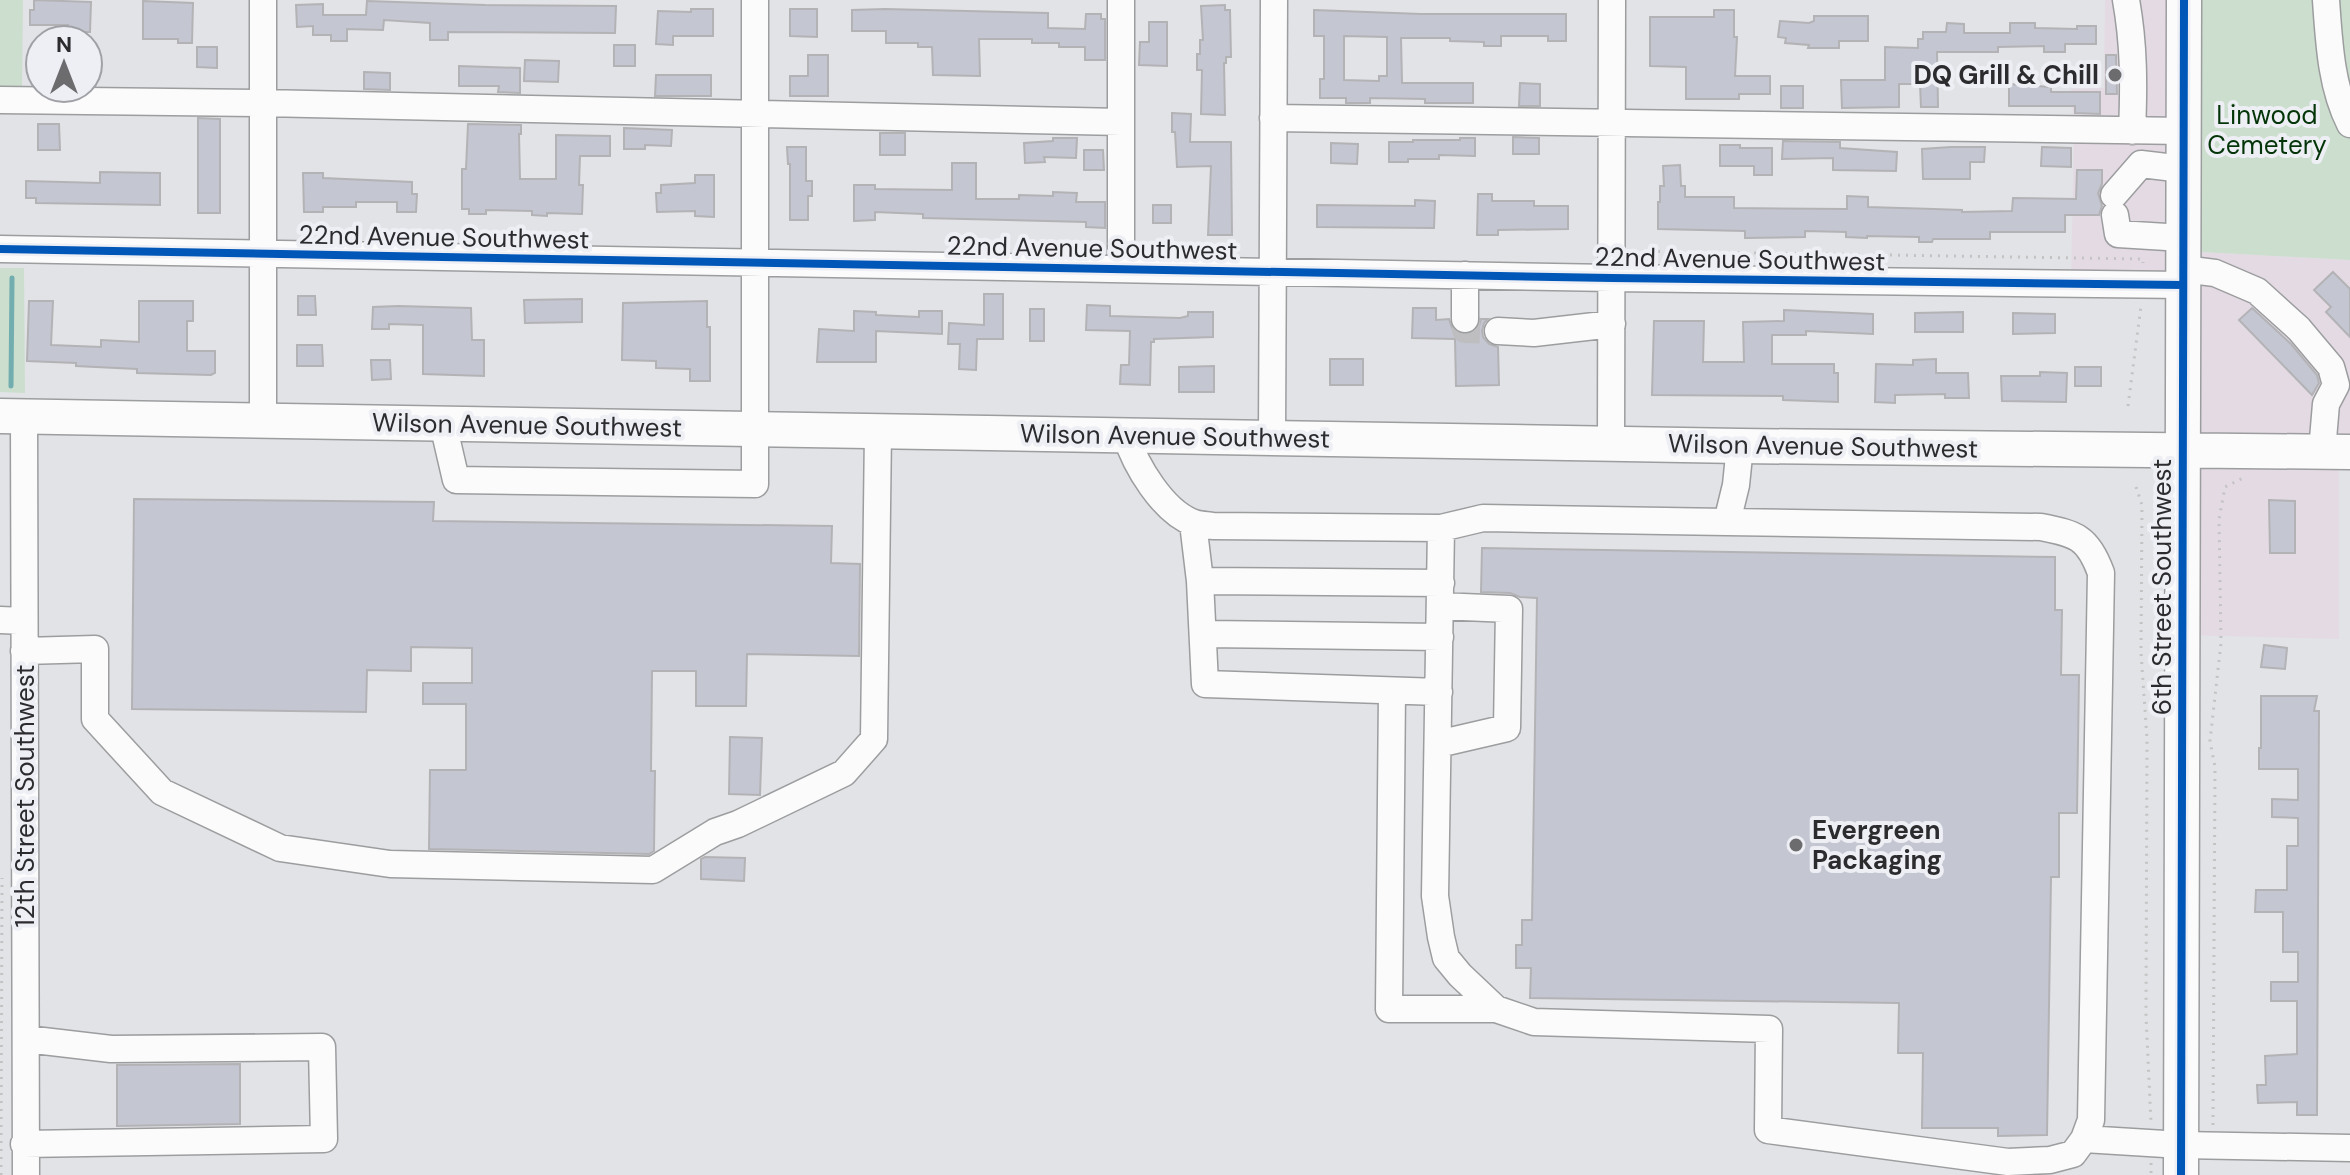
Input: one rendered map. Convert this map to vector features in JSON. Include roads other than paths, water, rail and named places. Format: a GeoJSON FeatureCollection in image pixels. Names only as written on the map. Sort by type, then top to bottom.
{"type":"FeatureCollection","features":[{"type":"Feature","properties":{"kind":"main road","name":"6th Street Southwest"},"geometry":{"type":"LineString","coordinates":[[2181,1152],[2184,0]]}},
{"type":"Feature","properties":{"kind":"main road","name":"Wilson Avenue Southwest"},"geometry":{"type":"LineString","coordinates":[[12,416],[1740,446],[2336,451]]}},
{"type":"Feature","properties":{"kind":"street"},"geometry":{"type":"LineString","coordinates":[[263,0],[263,421]]}},
{"type":"Feature","properties":{"kind":"street"},"geometry":{"type":"LineString","coordinates":[[443,424],[456,480],[755,484],[755,0]]}},
{"type":"Feature","properties":{"kind":"street"},"geometry":{"type":"LineString","coordinates":[[1121,0],[1121,269]]}},
{"type":"Feature","properties":{"kind":"street"},"geometry":{"type":"LineString","coordinates":[[1272,438],[1274,0]]}},
{"type":"Feature","properties":{"kind":"street"},"geometry":{"type":"LineString","coordinates":[[1611,443],[1612,0]]}},
{"type":"Feature","properties":{"kind":"street"},"geometry":{"type":"LineString","coordinates":[[2126,0],[2132,34],[2132,131]]}},
{"type":"Feature","properties":{"kind":"street"},"geometry":{"type":"LineString","coordinates":[[2326,0],[2329,48],[2343,111],[2350,124]]}},
{"type":"Feature","properties":{"kind":"street"},"geometry":{"type":"LineString","coordinates":[[0,100],[1121,122]]}},
{"type":"Feature","properties":{"kind":"street"},"geometry":{"type":"LineString","coordinates":[[1273,118],[2184,131]]}},
{"type":"Feature","properties":{"kind":"street"},"geometry":{"type":"LineString","coordinates":[[2183,169],[2141,164],[2114,205],[2118,234],[2183,264],[2215,273],[2257,291],[2299,329],[2331,367],[2336,385],[2326,404],[2336,451]]}},
{"type":"Feature","properties":{"kind":"street","name":"22nd Avenue Southwest"},"geometry":{"type":"LineString","coordinates":[[0,249],[1612,278],[2183,264]]}},
{"type":"Feature","properties":{"kind":"street"},"geometry":{"type":"LineString","coordinates":[[1465,275],[1465,319]]}},
{"type":"Feature","properties":{"kind":"street"},"geometry":{"type":"LineString","coordinates":[[1498,331],[1534,333],[1612,324]]}},
{"type":"Feature","properties":{"kind":"street","name":"12th Street Southwest"},"geometry":{"type":"LineString","coordinates":[[12,416],[12,620],[24,651],[26,1175]]}},
{"type":"Feature","properties":{"kind":"street"},"geometry":{"type":"LineString","coordinates":[[24,651],[95,649],[95,719],[162,792],[280,848],[390,864],[653,870],[715,832],[844,773],[874,739],[878,431]]}},
{"type":"Feature","properties":{"kind":"street"},"geometry":{"type":"LineString","coordinates":[[1126,435],[1133,457],[1164,502],[1193,523],[1213,526],[1441,528],[1483,518],[2041,527],[2071,533],[2084,541],[2101,573],[2091,1120],[2084,1139],[2073,1154],[2050,1160],[2008,1162],[1768,1130],[1769,1029],[1534,1022],[1496,1009],[1389,1009],[1392,691]]}},
{"type":"Feature","properties":{"kind":"street"},"geometry":{"type":"LineString","coordinates":[[1727,522],[1736,485],[1740,446]]}},
{"type":"Feature","properties":{"kind":"street"},"geometry":{"type":"LineString","coordinates":[[1193,523],[1204,634],[1205,684],[1439,692]]}},
{"type":"Feature","properties":{"kind":"street"},"geometry":{"type":"LineString","coordinates":[[1441,528],[1435,896],[1446,958],[1496,1009]]}},
{"type":"Feature","properties":{"kind":"street"},"geometry":{"type":"LineString","coordinates":[[1200,581],[1440,594],[1509,609],[1507,728],[1438,744]]}},
{"type":"Feature","properties":{"kind":"street"},"geometry":{"type":"LineString","coordinates":[[1204,634],[1440,637]]}},
{"type":"Feature","properties":{"kind":"street"},"geometry":{"type":"LineString","coordinates":[[25,1144],[324,1139],[322,1047],[111,1049],[26,1039]]}},
{"type":"Feature","properties":{"kind":"street"},"geometry":{"type":"LineString","coordinates":[[2084,1139],[2181,1152],[2350,1148]]}},
{"type":"Feature","properties":{"kind":"waterway"},"geometry":{"type":"LineString","coordinates":[[11,386],[12,278]]}},
{"type":"Feature","properties":{"kind":"tunnel"},"geometry":{"type":"LineString","coordinates":[[1465,319],[1465,330],[1498,331]]}},
{"type":"Feature","properties":{"kind":"place","name":"DQ Grill & Chill"},"geometry":{"type":"Point","coordinates":[2115,75]}},
{"type":"Feature","properties":{"kind":"place","name":"Evergreen Packaging"},"geometry":{"type":"Point","coordinates":[1796,845]}},
{"type":"Feature","properties":{"kind":"park label","name":"Linwood Cemetery"},"geometry":{"type":"Point","coordinates":[2267,130]}}]}
